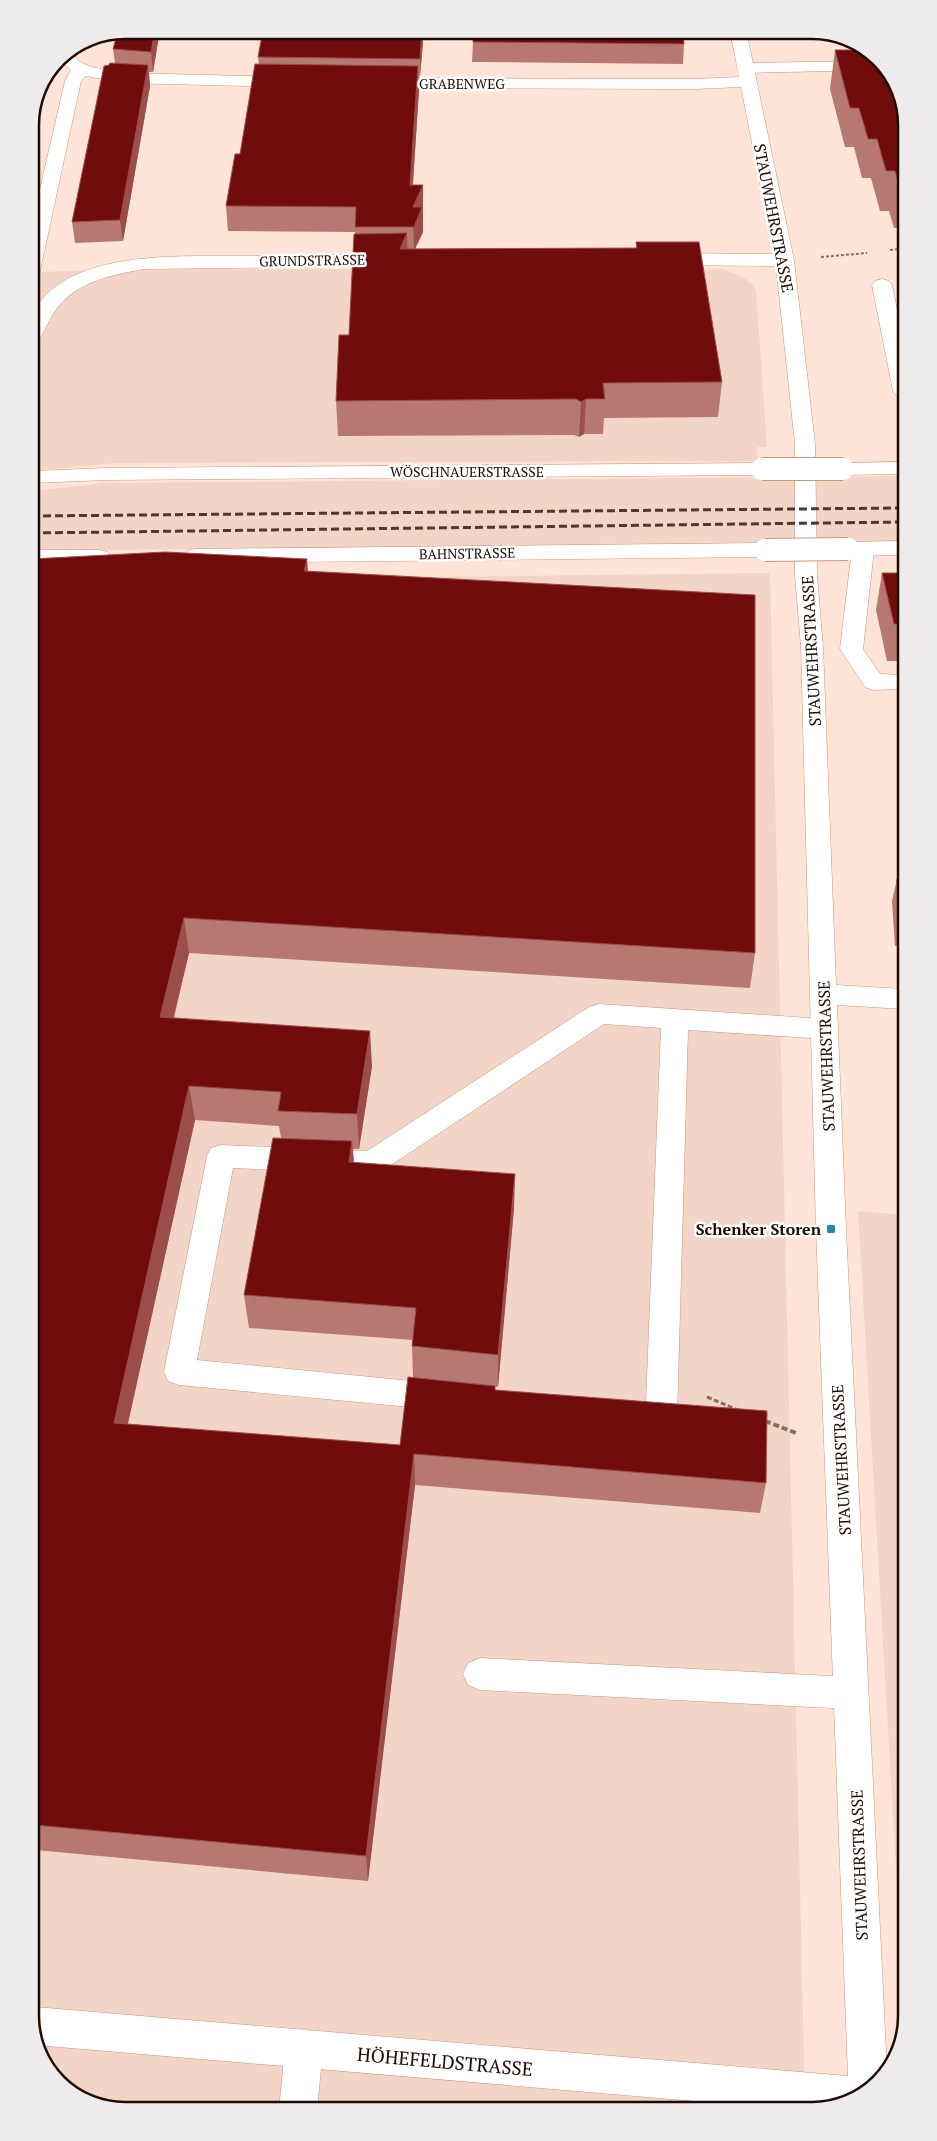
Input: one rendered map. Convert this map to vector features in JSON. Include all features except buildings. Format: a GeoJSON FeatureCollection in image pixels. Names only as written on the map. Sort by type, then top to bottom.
{"type":"FeatureCollection","features":[{"type":"Feature","properties":{"kind":"street","name":"STAUWEHRSTRASSE"},"geometry":{"type":"LineString","coordinates":[[740,39],[770,198],[785,260],[805,444],[806,575],[812,647],[841,1452],[868,2081]]}},
{"type":"Feature","properties":{"kind":"street"},"geometry":{"type":"LineString","coordinates":[[68,60],[98,74],[124,78],[305,82]]}},
{"type":"Feature","properties":{"kind":"street","name":"GRABENWEG"},"geometry":{"type":"LineString","coordinates":[[363,83],[694,84],[746,75],[875,66]]}},
{"type":"Feature","properties":{"kind":"street"},"geometry":{"type":"LineString","coordinates":[[39,234],[73,81],[76,75],[84,69]]}},
{"type":"Feature","properties":{"kind":"street"},"geometry":{"type":"LineString","coordinates":[[651,258],[785,260]]}},
{"type":"Feature","properties":{"kind":"street","name":"GRUNDSTRASSE"},"geometry":{"type":"LineString","coordinates":[[39,317],[52,299],[64,288],[81,279],[116,268],[144,263],[404,259]]}},
{"type":"Feature","properties":{"kind":"street","name":"GRUNDSTRASSE"},"geometry":{"type":"LineString","coordinates":[[39,277],[81,279]]}},
{"type":"Feature","properties":{"kind":"street"},"geometry":{"type":"LineString","coordinates":[[882,285],[898,366]]}},
{"type":"Feature","properties":{"kind":"street","name":"WÖSCHNAUERSTRASSE"},"geometry":{"type":"LineString","coordinates":[[39,477],[108,474],[898,468]]}},
{"type":"Feature","properties":{"kind":"street","name":"BAHNSTRASSE"},"geometry":{"type":"LineString","coordinates":[[170,556],[898,548]]}},
{"type":"Feature","properties":{"kind":"street"},"geometry":{"type":"LineString","coordinates":[[855,549],[850,649],[873,682],[898,682]]}},
{"type":"Feature","properties":{"kind":"street"},"geometry":{"type":"LineString","coordinates":[[39,557],[121,556]]}},
{"type":"Feature","properties":{"kind":"street"},"geometry":{"type":"LineString","coordinates":[[824,994],[898,999]]}},
{"type":"Feature","properties":{"kind":"street"},"geometry":{"type":"LineString","coordinates":[[464,1399],[179,1372],[221,1156],[372,1163],[599,1014],[825,1029]]}},
{"type":"Feature","properties":{"kind":"street"},"geometry":{"type":"LineString","coordinates":[[612,1413],[661,1418],[675,1019]]}},
{"type":"Feature","properties":{"kind":"street"},"geometry":{"type":"LineString","coordinates":[[480,1674],[851,1694]]}},
{"type":"Feature","properties":{"kind":"street","name":"HÖHEFELDSTRASSE"},"geometry":{"type":"LineString","coordinates":[[40,2026],[846,2095]]}},
{"type":"Feature","properties":{"kind":"street"},"geometry":{"type":"LineString","coordinates":[[299,2102],[304,2048]]}},
{"type":"Feature","properties":{"kind":"path"},"geometry":{"type":"LineString","coordinates":[[883,251],[898,249]]}},
{"type":"Feature","properties":{"kind":"path"},"geometry":{"type":"LineString","coordinates":[[785,260],[873,252]]}},
{"type":"Feature","properties":{"kind":"path"},"geometry":{"type":"LineString","coordinates":[[662,1379],[743,1412]]}},
{"type":"Feature","properties":{"kind":"path"},"geometry":{"type":"LineString","coordinates":[[761,1419],[841,1452]]}},
{"type":"Feature","properties":{"kind":"shaded area"},"geometry":{"type":"Polygon","coordinates":[[[166,269],[724,269],[746,279],[753,285],[756,291],[767,447],[757,447],[758,461],[117,463],[39,470],[39,272],[166,269]]]}},
{"type":"Feature","properties":{"kind":"shaded area"},"geometry":{"type":"Polygon","coordinates":[[[898,476],[898,540],[39,551],[39,490],[104,483],[898,476]]]}},
{"type":"Feature","properties":{"kind":"shaded area"},"geometry":{"type":"Polygon","coordinates":[[[770,573],[805,2102],[119,2102],[97,2098],[72,2084],[53,2064],[43,2044],[39,2016],[39,584],[68,581],[770,573]]]}},
{"type":"Feature","properties":{"kind":"shaded area"},"geometry":{"type":"Polygon","coordinates":[[[858,1211],[898,1214],[898,1902],[858,1211]]]}},
{"type":"Feature","properties":{"kind":"railway"},"geometry":{"type":"LineString","coordinates":[[39,516],[898,508]]}},
{"type":"Feature","properties":{"kind":"railway"},"geometry":{"type":"LineString","coordinates":[[39,533],[898,522]]}},
{"type":"Feature","properties":{"kind":"place","name":"Schenker Storen"},"geometry":{"type":"Point","coordinates":[831,1229]}}]}
